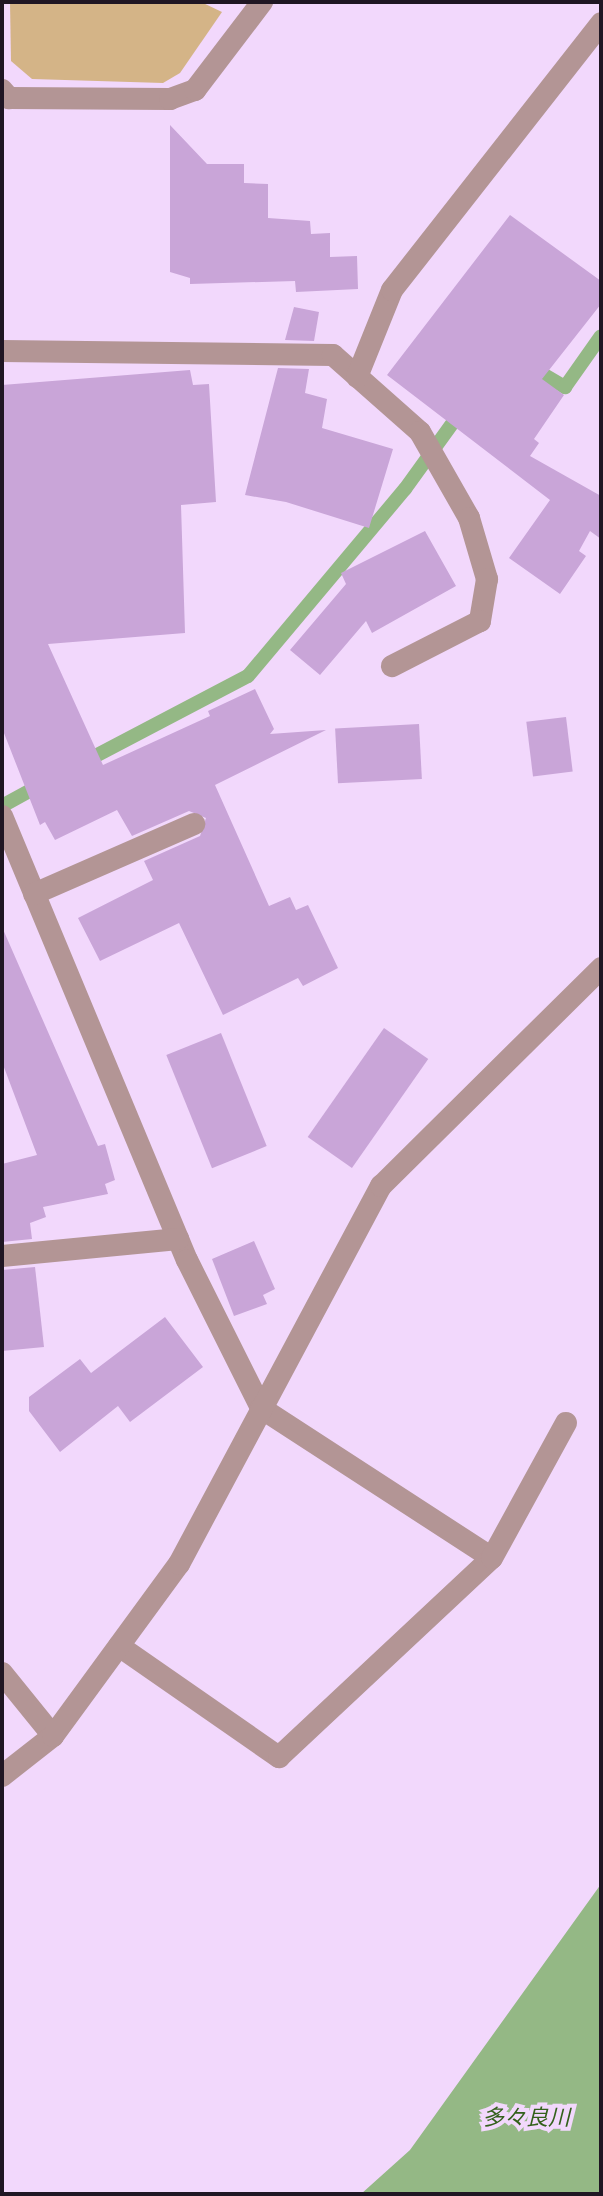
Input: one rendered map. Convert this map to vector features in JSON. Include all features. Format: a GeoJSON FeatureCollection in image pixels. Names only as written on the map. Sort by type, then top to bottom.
{"type":"FeatureCollection","features":[{"type":"Feature","properties":{"kind":"street"},"geometry":{"type":"LineString","coordinates":[[2,90],[9,98],[170,99],[195,90],[262,2]]}},
{"type":"Feature","properties":{"kind":"street"},"geometry":{"type":"LineString","coordinates":[[357,377],[392,290],[601,23]]}},
{"type":"Feature","properties":{"kind":"street"},"geometry":{"type":"LineString","coordinates":[[2,351],[333,355],[420,432],[469,518],[487,579],[480,621],[392,666]]}},
{"type":"Feature","properties":{"kind":"street"},"geometry":{"type":"LineString","coordinates":[[2,816],[178,1239],[261,1408],[492,1558]]}},
{"type":"Feature","properties":{"kind":"street"},"geometry":{"type":"LineString","coordinates":[[34,894],[194,824]]}},
{"type":"Feature","properties":{"kind":"street"},"geometry":{"type":"LineString","coordinates":[[2,1776],[53,1736],[179,1564],[381,1186],[601,968]]}},
{"type":"Feature","properties":{"kind":"street"},"geometry":{"type":"LineString","coordinates":[[2,1256],[178,1239]]}},
{"type":"Feature","properties":{"kind":"street"},"geometry":{"type":"LineString","coordinates":[[119,1646],[279,1757],[492,1558],[566,1423]]}},
{"type":"Feature","properties":{"kind":"street"},"geometry":{"type":"LineString","coordinates":[[2,1673],[53,1736]]}},
{"type":"Feature","properties":{"kind":"shaded area"},"geometry":{"type":"Polygon","coordinates":[[[10,2],[201,2],[222,12],[180,73],[163,83],[32,79],[11,61],[10,2]]]}},
{"type":"Feature","properties":{"kind":"water","name":"多々良川"},"geometry":{"type":"Polygon","coordinates":[[[601,1884],[601,2194],[361,2194],[410,2150],[601,1884]]]}},
{"type":"Feature","properties":{"kind":"building"},"geometry":{"type":"Polygon","coordinates":[[[170,125],[207,164],[244,164],[244,183],[268,184],[268,218],[310,221],[311,234],[330,233],[330,257],[357,256],[358,289],[296,292],[295,281],[190,284],[190,278],[170,272],[170,125]]]}},
{"type":"Feature","properties":{"kind":"building"},"geometry":{"type":"Polygon","coordinates":[[[510,215],[601,281],[601,304],[542,379],[564,395],[534,439],[539,443],[530,456],[601,496],[601,539],[590,531],[579,551],[586,556],[560,594],[509,558],[550,500],[387,375],[510,215]]]}},
{"type":"Feature","properties":{"kind":"building"},"geometry":{"type":"Polygon","coordinates":[[[294,307],[319,312],[314,341],[285,340],[294,307]]]}},
{"type":"Feature","properties":{"kind":"building"},"geometry":{"type":"Polygon","coordinates":[[[278,368],[309,369],[305,393],[327,399],[322,428],[393,449],[369,528],[286,502],[245,495],[278,368]]]}},
{"type":"Feature","properties":{"kind":"building"},"geometry":{"type":"Polygon","coordinates":[[[190,370],[193,385],[209,384],[216,502],[181,505],[185,633],[48,644],[103,765],[210,716],[208,711],[255,689],[274,729],[270,734],[326,730],[215,785],[269,906],[290,897],[296,910],[308,905],[338,968],[303,986],[298,978],[223,1015],[179,923],[100,961],[78,918],[153,880],[144,861],[200,836],[206,818],[189,811],[132,836],[117,810],[55,840],[45,822],[40,825],[2,728],[2,385],[190,370]]]}},
{"type":"Feature","properties":{"kind":"building"},"geometry":{"type":"Polygon","coordinates":[[[425,531],[456,586],[372,633],[366,621],[320,675],[290,650],[346,584],[341,573],[425,531]]]}},
{"type":"Feature","properties":{"kind":"building"},"geometry":{"type":"Polygon","coordinates":[[[566,717],[573,772],[533,776],[526,722],[566,717]]]}},
{"type":"Feature","properties":{"kind":"building"},"geometry":{"type":"Polygon","coordinates":[[[419,724],[422,779],[338,783],[335,728],[419,724]]]}},
{"type":"Feature","properties":{"kind":"building"},"geometry":{"type":"Polygon","coordinates":[[[2,927],[98,1146],[105,1144],[115,1180],[105,1184],[108,1194],[43,1207],[46,1217],[30,1223],[32,1239],[2,1242],[2,1164],[37,1155],[2,1062],[2,927]]]}},
{"type":"Feature","properties":{"kind":"building"},"geometry":{"type":"Polygon","coordinates":[[[384,1028],[428,1059],[352,1168],[308,1137],[384,1028]]]}},
{"type":"Feature","properties":{"kind":"building"},"geometry":{"type":"Polygon","coordinates":[[[221,1033],[267,1146],[212,1168],[166,1055],[221,1033]]]}},
{"type":"Feature","properties":{"kind":"building"},"geometry":{"type":"Polygon","coordinates":[[[254,1241],[275,1289],[263,1295],[267,1304],[234,1316],[212,1259],[254,1241]]]}},
{"type":"Feature","properties":{"kind":"building"},"geometry":{"type":"Polygon","coordinates":[[[35,1267],[44,1347],[2,1351],[2,1270],[35,1267]]]}},
{"type":"Feature","properties":{"kind":"building"},"geometry":{"type":"Polygon","coordinates":[[[165,1317],[203,1367],[130,1422],[118,1406],[60,1452],[29,1411],[29,1397],[80,1359],[91,1373],[165,1317]]]}},
{"type":"Feature","properties":{"kind":"waterway"},"geometry":{"type":"LineString","coordinates":[[529,366],[565,387],[601,336]]}},
{"type":"Feature","properties":{"kind":"waterway"},"geometry":{"type":"LineString","coordinates":[[84,762],[248,676],[405,489],[462,410]]}},
{"type":"Feature","properties":{"kind":"waterway"},"geometry":{"type":"LineString","coordinates":[[2,806],[44,783]]}}]}
